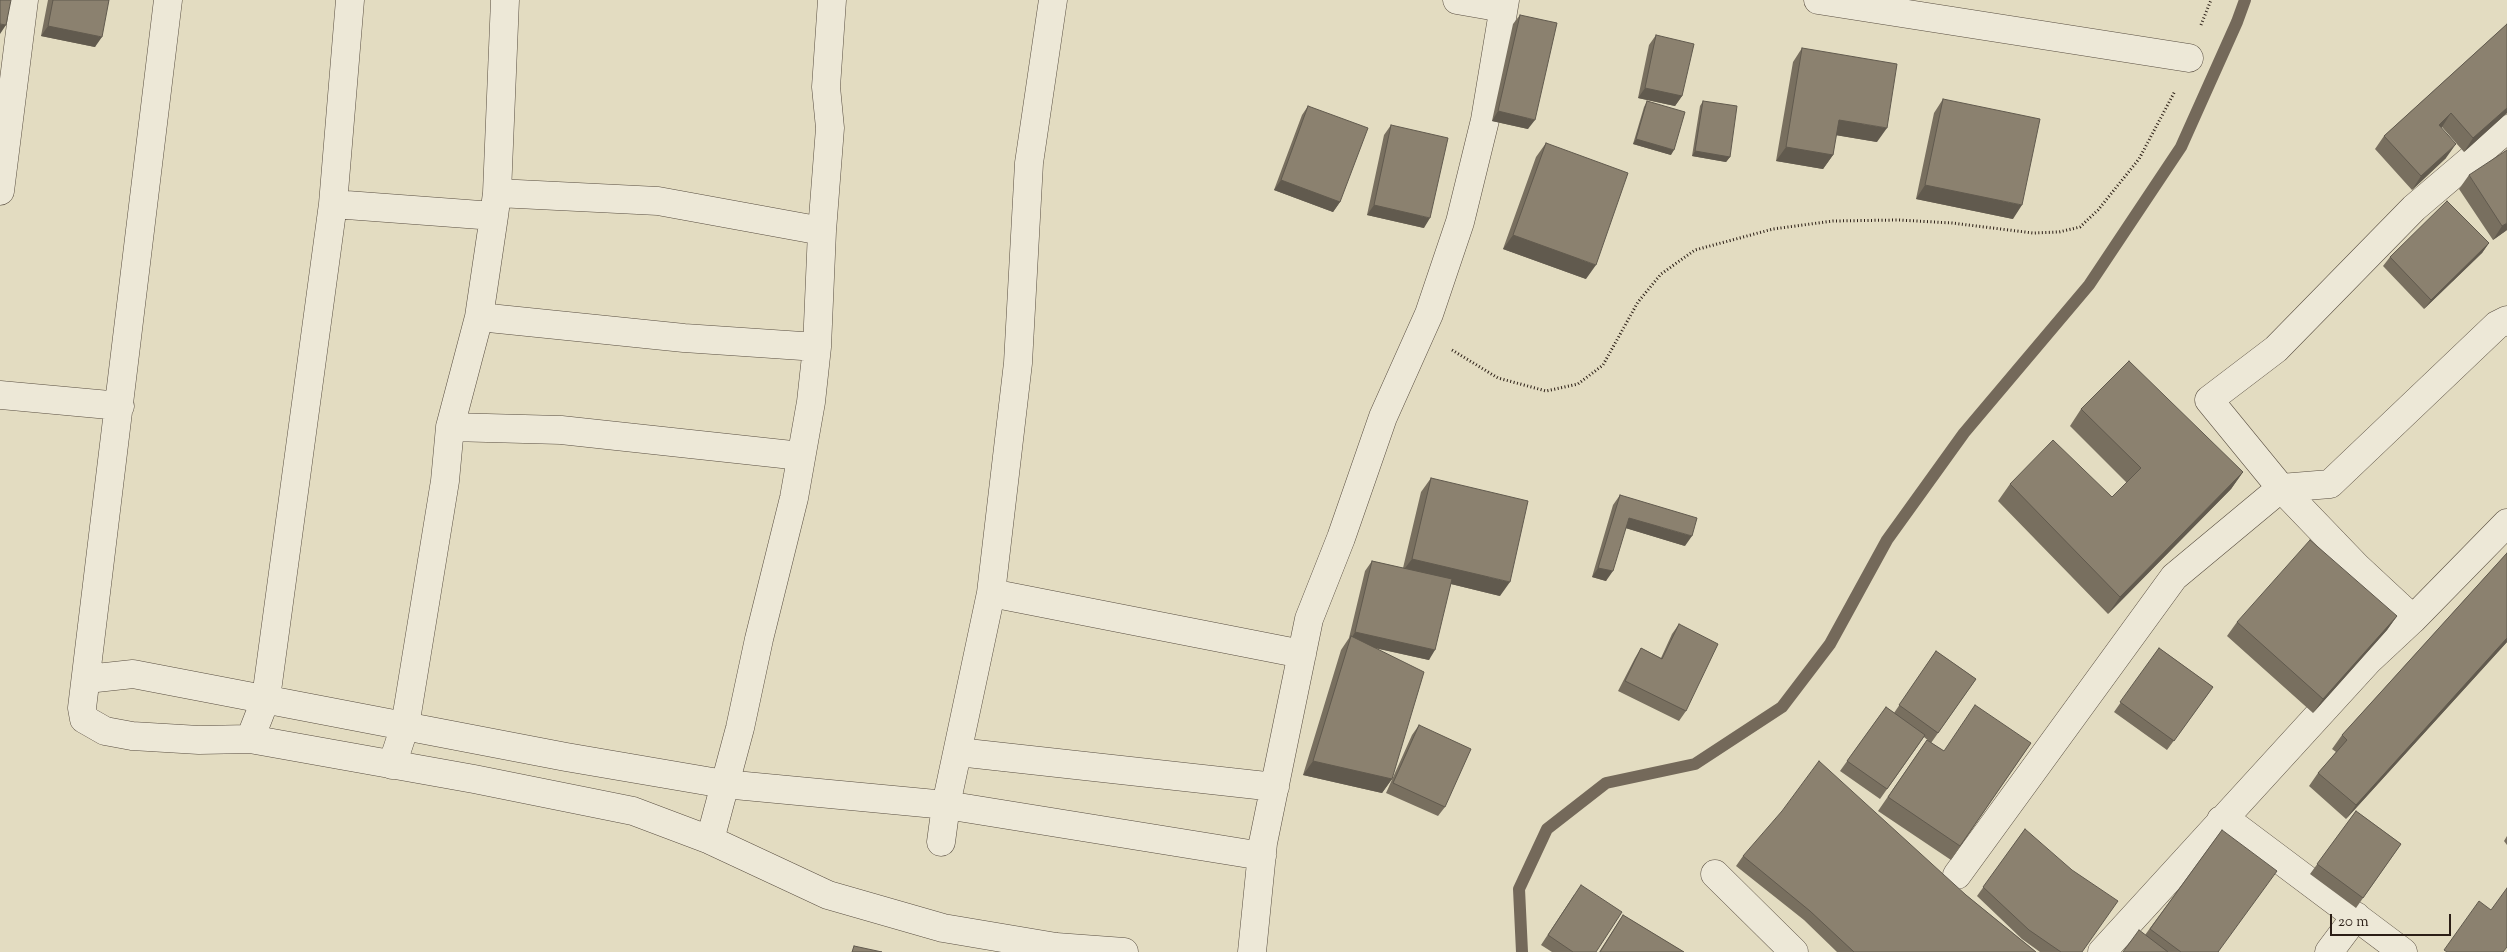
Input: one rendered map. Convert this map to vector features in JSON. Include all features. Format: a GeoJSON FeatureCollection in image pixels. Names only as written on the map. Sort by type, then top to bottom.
{"type":"FeatureCollection","features":[{"type":"Feature","properties":{"kind":"street"},"geometry":{"type":"LineString","coordinates":[[0,191],[24,0]]}},
{"type":"Feature","properties":{"kind":"street"},"geometry":{"type":"LineString","coordinates":[[168,0],[82,715],[84,719],[105,731],[132,736],[199,740],[250,739],[474,779],[633,811],[710,840],[828,895],[942,928],[1056,947],[1124,952]]}},
{"type":"Feature","properties":{"kind":"street"},"geometry":{"type":"LineString","coordinates":[[250,739],[266,698],[333,204],[350,0]]}},
{"type":"Feature","properties":{"kind":"street"},"geometry":{"type":"LineString","coordinates":[[392,765],[405,726],[445,481],[450,427],[479,317],[496,205],[505,0]]}},
{"type":"Feature","properties":{"kind":"street"},"geometry":{"type":"LineString","coordinates":[[710,840],[740,728],[759,639],[794,498],[817,347],[822,232],[830,128],[826,87],[832,0]]}},
{"type":"Feature","properties":{"kind":"street"},"geometry":{"type":"LineString","coordinates":[[941,842],[946,805],[991,593],[1018,363],[1029,163],[1053,0]]}},
{"type":"Feature","properties":{"kind":"street"},"geometry":{"type":"LineString","coordinates":[[1252,952],[1262,856],[1309,619],[1341,538],[1383,417],[1429,314],[1460,222],[1484,120],[1504,4],[1457,0]]}},
{"type":"Feature","properties":{"kind":"street"},"geometry":{"type":"LineString","coordinates":[[1818,0],[2189,58]]}},
{"type":"Feature","properties":{"kind":"street"},"geometry":{"type":"LineString","coordinates":[[2413,619],[2356,566],[2280,488],[2209,400],[2276,349],[2414,208],[2507,129]]}},
{"type":"Feature","properties":{"kind":"street"},"geometry":{"type":"LineString","coordinates":[[333,204],[496,205],[658,201],[822,232]]}},
{"type":"Feature","properties":{"kind":"street"},"geometry":{"type":"LineString","coordinates":[[479,317],[684,338],[817,347]]}},
{"type":"Feature","properties":{"kind":"street"},"geometry":{"type":"LineString","coordinates":[[1957,875],[2174,577],[2280,488],[2330,484],[2497,326],[2507,320]]}},
{"type":"Feature","properties":{"kind":"street"},"geometry":{"type":"LineString","coordinates":[[0,395],[120,406]]}},
{"type":"Feature","properties":{"kind":"street"},"geometry":{"type":"LineString","coordinates":[[450,427],[561,430],[801,456]]}},
{"type":"Feature","properties":{"kind":"street"},"geometry":{"type":"LineString","coordinates":[[2102,952],[2368,661],[2413,619],[2507,523]]}},
{"type":"Feature","properties":{"kind":"street"},"geometry":{"type":"LineString","coordinates":[[991,593],[1302,654]]}},
{"type":"Feature","properties":{"kind":"street"},"geometry":{"type":"LineString","coordinates":[[87,679],[133,674],[566,757],[724,784],[946,805],[1262,856]]}},
{"type":"Feature","properties":{"kind":"street"},"geometry":{"type":"LineString","coordinates":[[958,752],[1275,787]]}},
{"type":"Feature","properties":{"kind":"street"},"geometry":{"type":"LineString","coordinates":[[2222,820],[2234,826],[2403,952]]}},
{"type":"Feature","properties":{"kind":"street"},"geometry":{"type":"LineString","coordinates":[[1715,874],[1794,952]]}},
{"type":"Feature","properties":{"kind":"street"},"geometry":{"type":"LineString","coordinates":[[2329,952],[2356,916]]}},
{"type":"Feature","properties":{"kind":"path"},"geometry":{"type":"LineString","coordinates":[[1421,331],[1498,378],[1546,391],[1578,384],[1603,365],[1638,302],[1661,274],[1695,250],[1774,229],[1833,221],[1908,220],[2032,233],[2060,232],[2080,227],[2098,210],[2138,159],[2182,78],[2211,0]]}},
{"type":"Feature","properties":{"kind":"building"},"geometry":{"type":"Polygon","coordinates":[[[0,0],[11,0],[6,25],[0,24],[0,0]]]}},
{"type":"Feature","properties":{"kind":"building"},"geometry":{"type":"Polygon","coordinates":[[[53,0],[109,0],[102,37],[48,26],[53,0]]]}},
{"type":"Feature","properties":{"kind":"building"},"geometry":{"type":"Polygon","coordinates":[[[1520,15],[1557,23],[1535,120],[1498,111],[1520,15]]]}},
{"type":"Feature","properties":{"kind":"building"},"geometry":{"type":"Polygon","coordinates":[[[2507,24],[2507,108],[2473,138],[2451,113],[2439,125],[2456,144],[2421,176],[2384,136],[2507,24]]]}},
{"type":"Feature","properties":{"kind":"building"},"geometry":{"type":"Polygon","coordinates":[[[1656,35],[1694,44],[1682,96],[1645,88],[1656,35]]]}},
{"type":"Feature","properties":{"kind":"building"},"geometry":{"type":"Polygon","coordinates":[[[1802,48],[1897,64],[1887,128],[1839,120],[1833,155],[1786,147],[1802,48]]]}},
{"type":"Feature","properties":{"kind":"building"},"geometry":{"type":"Polygon","coordinates":[[[1943,99],[2040,119],[2022,205],[1925,185],[1943,99]]]}},
{"type":"Feature","properties":{"kind":"building"},"geometry":{"type":"Polygon","coordinates":[[[1647,101],[1685,112],[1674,150],[1636,139],[1647,101]]]}},
{"type":"Feature","properties":{"kind":"building"},"geometry":{"type":"Polygon","coordinates":[[[1703,101],[1737,106],[1730,157],[1695,151],[1703,101]]]}},
{"type":"Feature","properties":{"kind":"building"},"geometry":{"type":"Polygon","coordinates":[[[1308,106],[1368,128],[1340,202],[1281,180],[1308,106]]]}},
{"type":"Feature","properties":{"kind":"building"},"geometry":{"type":"Polygon","coordinates":[[[1391,125],[1448,138],[1430,218],[1374,205],[1391,125]]]}},
{"type":"Feature","properties":{"kind":"building"},"geometry":{"type":"Polygon","coordinates":[[[1546,143],[1628,173],[1596,265],[1513,235],[1546,143]]]}},
{"type":"Feature","properties":{"kind":"building"},"geometry":{"type":"Polygon","coordinates":[[[2507,150],[2507,223],[2502,226],[2469,175],[2507,150]]]}},
{"type":"Feature","properties":{"kind":"building"},"geometry":{"type":"Polygon","coordinates":[[[2447,201],[2489,243],[2431,300],[2390,257],[2447,201]]]}},
{"type":"Feature","properties":{"kind":"building"},"geometry":{"type":"Polygon","coordinates":[[[2129,361],[2243,472],[2120,597],[2010,484],[2053,440],[2112,497],[2141,468],[2081,409],[2129,361]]]}},
{"type":"Feature","properties":{"kind":"building"},"geometry":{"type":"Polygon","coordinates":[[[1431,478],[1528,501],[1510,582],[1412,559],[1431,478]]]}},
{"type":"Feature","properties":{"kind":"building"},"geometry":{"type":"Polygon","coordinates":[[[1620,495],[1697,518],[1692,536],[1629,518],[1613,571],[1598,568],[1620,495]]]}},
{"type":"Feature","properties":{"kind":"building"},"geometry":{"type":"Polygon","coordinates":[[[2310,540],[2397,616],[2323,699],[2237,622],[2310,540]]]}},
{"type":"Feature","properties":{"kind":"building"},"geometry":{"type":"Polygon","coordinates":[[[2507,553],[2507,638],[2356,805],[2318,773],[2347,740],[2342,735],[2507,553]]]}},
{"type":"Feature","properties":{"kind":"building"},"geometry":{"type":"Polygon","coordinates":[[[1372,561],[1452,579],[1435,650],[1355,632],[1372,561]]]}},
{"type":"Feature","properties":{"kind":"building"},"geometry":{"type":"Polygon","coordinates":[[[1679,624],[1718,644],[1686,711],[1625,681],[1641,648],[1662,659],[1679,624]]]}},
{"type":"Feature","properties":{"kind":"building"},"geometry":{"type":"Polygon","coordinates":[[[1351,636],[1424,672],[1392,779],[1313,761],[1351,636]]]}},
{"type":"Feature","properties":{"kind":"building"},"geometry":{"type":"Polygon","coordinates":[[[2159,648],[2213,687],[2174,741],[2120,702],[2159,648]]]}},
{"type":"Feature","properties":{"kind":"building"},"geometry":{"type":"Polygon","coordinates":[[[1936,651],[1976,679],[1938,733],[1899,705],[1936,651]]]}},
{"type":"Feature","properties":{"kind":"building"},"geometry":{"type":"Polygon","coordinates":[[[1975,705],[2031,743],[1960,846],[1888,797],[1927,740],[1944,751],[1975,705]]]}},
{"type":"Feature","properties":{"kind":"building"},"geometry":{"type":"Polygon","coordinates":[[[1886,707],[1925,735],[1887,789],[1847,761],[1886,707]]]}},
{"type":"Feature","properties":{"kind":"building"},"geometry":{"type":"Polygon","coordinates":[[[1419,725],[1471,749],[1445,807],[1393,783],[1419,725]]]}},
{"type":"Feature","properties":{"kind":"building"},"geometry":{"type":"Polygon","coordinates":[[[1819,761],[1966,895],[2036,952],[1854,952],[1810,911],[1743,856],[1782,811],[1819,761]]]}},
{"type":"Feature","properties":{"kind":"building"},"geometry":{"type":"Polygon","coordinates":[[[2356,811],[2401,844],[2363,898],[2317,864],[2356,811]]]}},
{"type":"Feature","properties":{"kind":"building"},"geometry":{"type":"Polygon","coordinates":[[[2025,829],[2072,870],[2118,901],[2082,952],[2061,952],[2029,930],[1983,887],[2025,829]]]}},
{"type":"Feature","properties":{"kind":"building"},"geometry":{"type":"Polygon","coordinates":[[[2222,830],[2277,871],[2218,952],[2181,952],[2150,929],[2222,830]]]}},
{"type":"Feature","properties":{"kind":"building"},"geometry":{"type":"Polygon","coordinates":[[[1581,885],[1622,912],[1596,952],[1573,952],[1548,935],[1581,885]]]}},
{"type":"Feature","properties":{"kind":"building"},"geometry":{"type":"Polygon","coordinates":[[[2507,888],[2507,947],[2503,952],[2447,952],[2444,950],[2479,901],[2491,910],[2507,888]]]}},
{"type":"Feature","properties":{"kind":"building"},"geometry":{"type":"Polygon","coordinates":[[[1623,915],[1684,952],[1600,952],[1623,915]]]}},
{"type":"Feature","properties":{"kind":"building"},"geometry":{"type":"Polygon","coordinates":[[[2139,930],[2168,952],[2123,952],[2139,930]]]}},
{"type":"Feature","properties":{"kind":"building"},"geometry":{"type":"Polygon","coordinates":[[[854,946],[882,952],[852,952],[854,946]]]}},
{"type":"Feature","properties":{"kind":"waterway"},"geometry":{"type":"LineString","coordinates":[[1522,952],[1519,889],[1547,829],[1606,783],[1695,764],[1782,707],[1830,644],[1887,540],[1964,433],[2089,285],[2181,147],[2245,0]]}}]}
